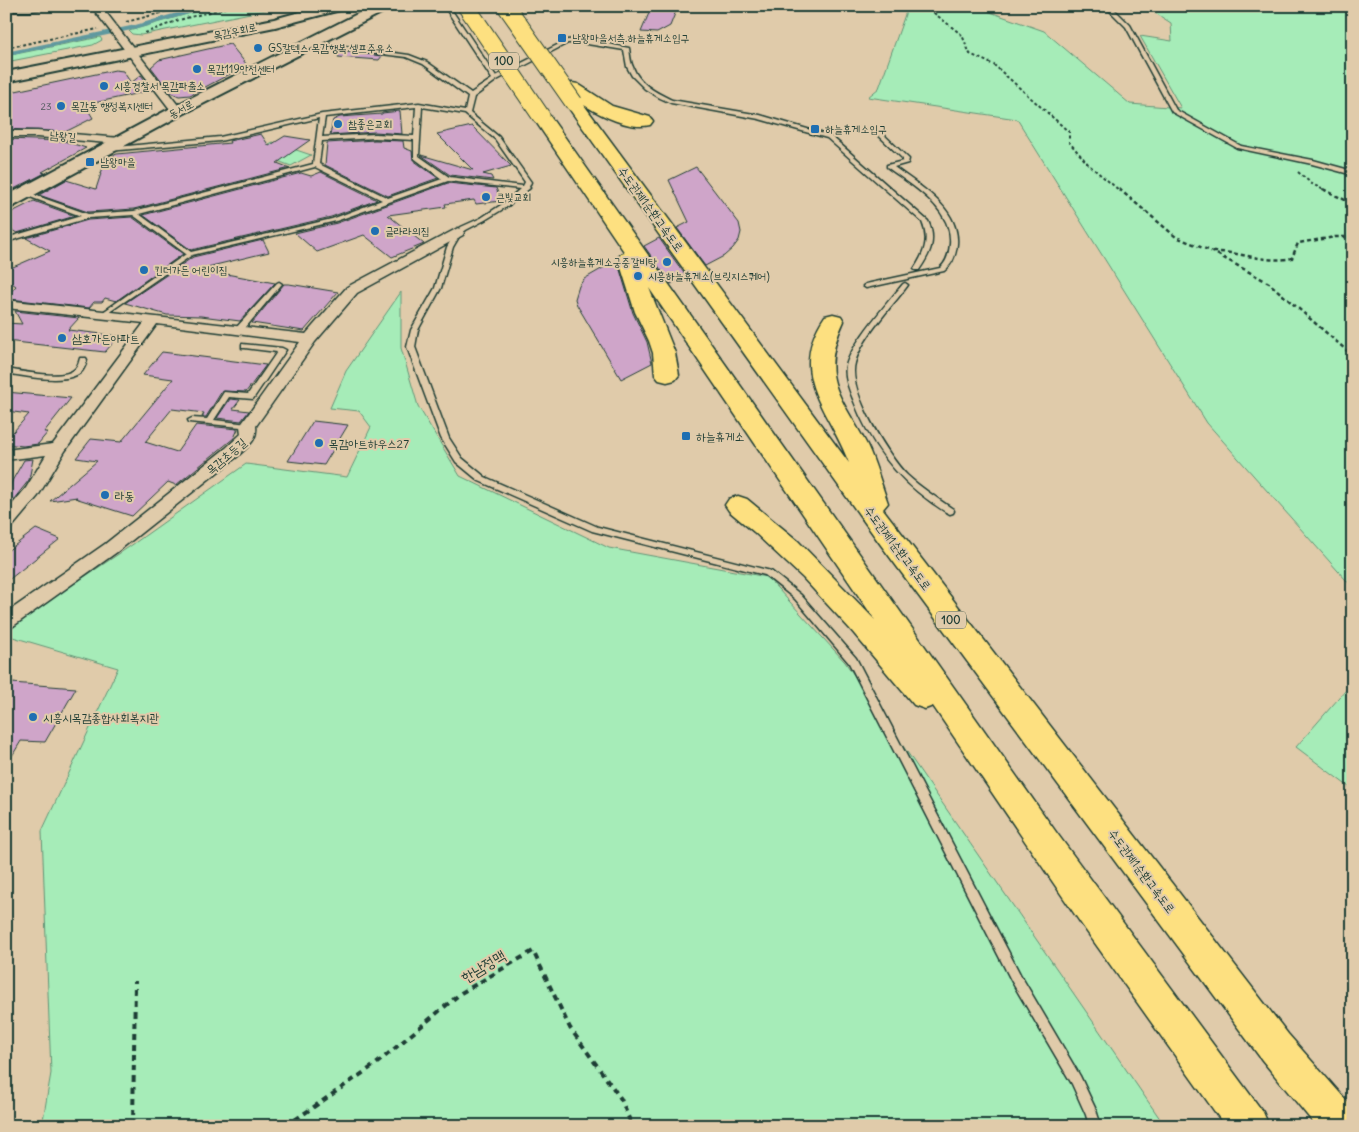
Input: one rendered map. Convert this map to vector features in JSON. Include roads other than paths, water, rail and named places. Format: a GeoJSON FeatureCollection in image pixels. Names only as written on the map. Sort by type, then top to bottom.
{"type":"FeatureCollection","features":[{"type":"Feature","properties":{"kind":"highway","name":"100"},"geometry":{"type":"LineString","coordinates":[[466,6],[1020,808],[1176,1028],[1249,1126]]}},
{"type":"Feature","properties":{"kind":"highway","name":"수도권제1순환고속도로"},"geometry":{"type":"LineString","coordinates":[[506,6],[574,103],[887,534],[1275,1047],[1342,1126]]}},
{"type":"Feature","properties":{"kind":"highway"},"geometry":{"type":"LineString","coordinates":[[547,64],[567,84],[597,106],[618,116],[644,121]]}},
{"type":"Feature","properties":{"kind":"highway"},"geometry":{"type":"LineString","coordinates":[[618,228],[646,312],[660,341],[667,375]]}},
{"type":"Feature","properties":{"kind":"highway"},"geometry":{"type":"LineString","coordinates":[[833,321],[825,336],[820,352],[823,386],[835,414],[854,445],[887,534]]}},
{"type":"Feature","properties":{"kind":"highway"},"geometry":{"type":"LineString","coordinates":[[738,505],[759,521],[806,565],[893,660],[1020,808]]}},
{"type":"Feature","properties":{"kind":"street"},"geometry":{"type":"LineString","coordinates":[[96,6],[177,111]]}},
{"type":"Feature","properties":{"kind":"street","name":"목감우회로"},"geometry":{"type":"LineString","coordinates":[[6,77],[275,23],[339,6]]}},
{"type":"Feature","properties":{"kind":"street","name":"동서로"},"geometry":{"type":"LineString","coordinates":[[12,197],[308,43],[384,6]]}},
{"type":"Feature","properties":{"kind":"street"},"geometry":{"type":"LineString","coordinates":[[275,23],[302,24],[315,30],[308,43]]}},
{"type":"Feature","properties":{"kind":"street","name":"남왕길"},"geometry":{"type":"LineString","coordinates":[[6,134],[37,134],[120,141]]}},
{"type":"Feature","properties":{"kind":"street","name":"목감초등길"},"geometry":{"type":"LineString","coordinates":[[6,622],[111,548],[232,452],[249,435],[248,426],[310,339],[352,290],[458,232]]}},
{"type":"Feature","properties":{"kind":"street"},"geometry":{"type":"LineString","coordinates":[[6,304],[105,313],[310,339]]}},
{"type":"Feature","properties":{"kind":"street"},"geometry":{"type":"LineString","coordinates":[[6,523],[32,492],[58,448],[153,320]]}},
{"type":"Feature","properties":{"kind":"street"},"geometry":{"type":"LineString","coordinates":[[6,455],[58,448]]}},
{"type":"Feature","properties":{"kind":"lane"},"geometry":{"type":"LineString","coordinates":[[6,10],[30,10],[56,6]]}},
{"type":"Feature","properties":{"kind":"lane"},"geometry":{"type":"LineString","coordinates":[[446,6],[495,78]]}},
{"type":"Feature","properties":{"kind":"lane"},"geometry":{"type":"LineString","coordinates":[[1103,6],[1112,10],[1128,26],[1174,111],[1238,147],[1313,162],[1353,173]]}},
{"type":"Feature","properties":{"kind":"lane"},"geometry":{"type":"LineString","coordinates":[[467,113],[471,96],[495,78],[567,42],[580,41],[627,49],[628,64],[634,74],[648,90],[657,96],[671,101],[760,117],[832,137],[925,221],[929,227],[930,244],[917,269]]}},
{"type":"Feature","properties":{"kind":"lane"},"geometry":{"type":"LineString","coordinates":[[308,43],[406,56],[425,63],[471,96]]}},
{"type":"Feature","properties":{"kind":"lane"},"geometry":{"type":"LineString","coordinates":[[419,105],[416,157],[447,179]]}},
{"type":"Feature","properties":{"kind":"lane"},"geometry":{"type":"LineString","coordinates":[[104,150],[220,139],[322,116],[419,105],[467,113],[497,138],[528,182],[527,188],[496,210],[458,232],[446,256],[439,287],[417,323],[412,336],[411,347],[445,438],[459,460],[482,480],[595,529],[768,573],[798,597],[853,661],[1016,978],[1076,1080],[1092,1114],[1095,1126]]}},
{"type":"Feature","properties":{"kind":"lane"},"geometry":{"type":"LineString","coordinates":[[316,165],[322,116]]}},
{"type":"Feature","properties":{"kind":"lane"},"geometry":{"type":"LineString","coordinates":[[866,286],[942,270],[949,265],[955,242],[952,226],[934,201],[889,166],[906,162],[906,159],[877,131],[872,130]]}},
{"type":"Feature","properties":{"kind":"lane"},"geometry":{"type":"LineString","coordinates":[[320,139],[375,136],[416,138]]}},
{"type":"Feature","properties":{"kind":"lane"},"geometry":{"type":"LineString","coordinates":[[6,240],[88,216],[134,213],[316,165],[388,201]]}},
{"type":"Feature","properties":{"kind":"lane"},"geometry":{"type":"LineString","coordinates":[[105,313],[190,254],[334,220],[447,179],[527,188]]}},
{"type":"Feature","properties":{"kind":"lane"},"geometry":{"type":"LineString","coordinates":[[12,197],[88,216]]}},
{"type":"Feature","properties":{"kind":"lane"},"geometry":{"type":"LineString","coordinates":[[134,213],[190,254]]}},
{"type":"Feature","properties":{"kind":"lane"},"geometry":{"type":"LineString","coordinates":[[238,331],[279,284]]}},
{"type":"Feature","properties":{"kind":"lane"},"geometry":{"type":"LineString","coordinates":[[905,284],[856,351],[850,364],[849,375],[859,406],[890,461],[906,479],[950,511]]}},
{"type":"Feature","properties":{"kind":"lane"},"geometry":{"type":"LineString","coordinates":[[209,422],[227,394],[250,397],[282,350],[245,346]]}},
{"type":"Feature","properties":{"kind":"lane"},"geometry":{"type":"LineString","coordinates":[[6,371],[64,376],[75,374],[80,370],[83,360]]}},
{"type":"Feature","properties":{"kind":"lane"},"geometry":{"type":"LineString","coordinates":[[192,420],[248,426]]}},
{"type":"Feature","properties":{"kind":"waterway"},"geometry":{"type":"LineString","coordinates":[[6,54],[136,27],[208,6]]}},
{"type":"Feature","properties":{"kind":"place","name":"남왕마을서측.하늘휴게소입구"},"geometry":{"type":"Point","coordinates":[562,38]}},
{"type":"Feature","properties":{"kind":"place","name":"GS칼텍스 목감행복 셀프주유소"},"geometry":{"type":"Point","coordinates":[258,48]}},
{"type":"Feature","properties":{"kind":"place","name":"목감119안전센터"},"geometry":{"type":"Point","coordinates":[197,69]}},
{"type":"Feature","properties":{"kind":"place","name":"시흥경찰서 목감파출소"},"geometry":{"type":"Point","coordinates":[104,86]}},
{"type":"Feature","properties":{"kind":"place","name":"목감동 행정복지센터"},"geometry":{"type":"Point","coordinates":[61,106]}},
{"type":"Feature","properties":{"kind":"place","name":"참좋은교회"},"geometry":{"type":"Point","coordinates":[338,124]}},
{"type":"Feature","properties":{"kind":"place","name":"하늘휴게소입구"},"geometry":{"type":"Point","coordinates":[815,129]}},
{"type":"Feature","properties":{"kind":"place","name":"남왕마을"},"geometry":{"type":"Point","coordinates":[90,162]}},
{"type":"Feature","properties":{"kind":"place","name":"큰빛교회"},"geometry":{"type":"Point","coordinates":[486,197]}},
{"type":"Feature","properties":{"kind":"place","name":"글라라의집"},"geometry":{"type":"Point","coordinates":[375,231]}},
{"type":"Feature","properties":{"kind":"place","name":"시흥하늘휴게소궁중갈비탕"},"geometry":{"type":"Point","coordinates":[667,262]}},
{"type":"Feature","properties":{"kind":"place","name":"킨더가든 어린이집"},"geometry":{"type":"Point","coordinates":[144,270]}},
{"type":"Feature","properties":{"kind":"place","name":"시흥하늘휴게소(브릿지스퀘어)"},"geometry":{"type":"Point","coordinates":[638,276]}},
{"type":"Feature","properties":{"kind":"place","name":"삼호가든아파트"},"geometry":{"type":"Point","coordinates":[62,338]}},
{"type":"Feature","properties":{"kind":"place","name":"하늘휴게소"},"geometry":{"type":"Point","coordinates":[686,436]}},
{"type":"Feature","properties":{"kind":"place","name":"목감아트하우스27"},"geometry":{"type":"Point","coordinates":[319,443]}},
{"type":"Feature","properties":{"kind":"place","name":"라동"},"geometry":{"type":"Point","coordinates":[105,495]}},
{"type":"Feature","properties":{"kind":"place","name":"시흥시목감종합사회복지관"},"geometry":{"type":"Point","coordinates":[33,717]}}]}
